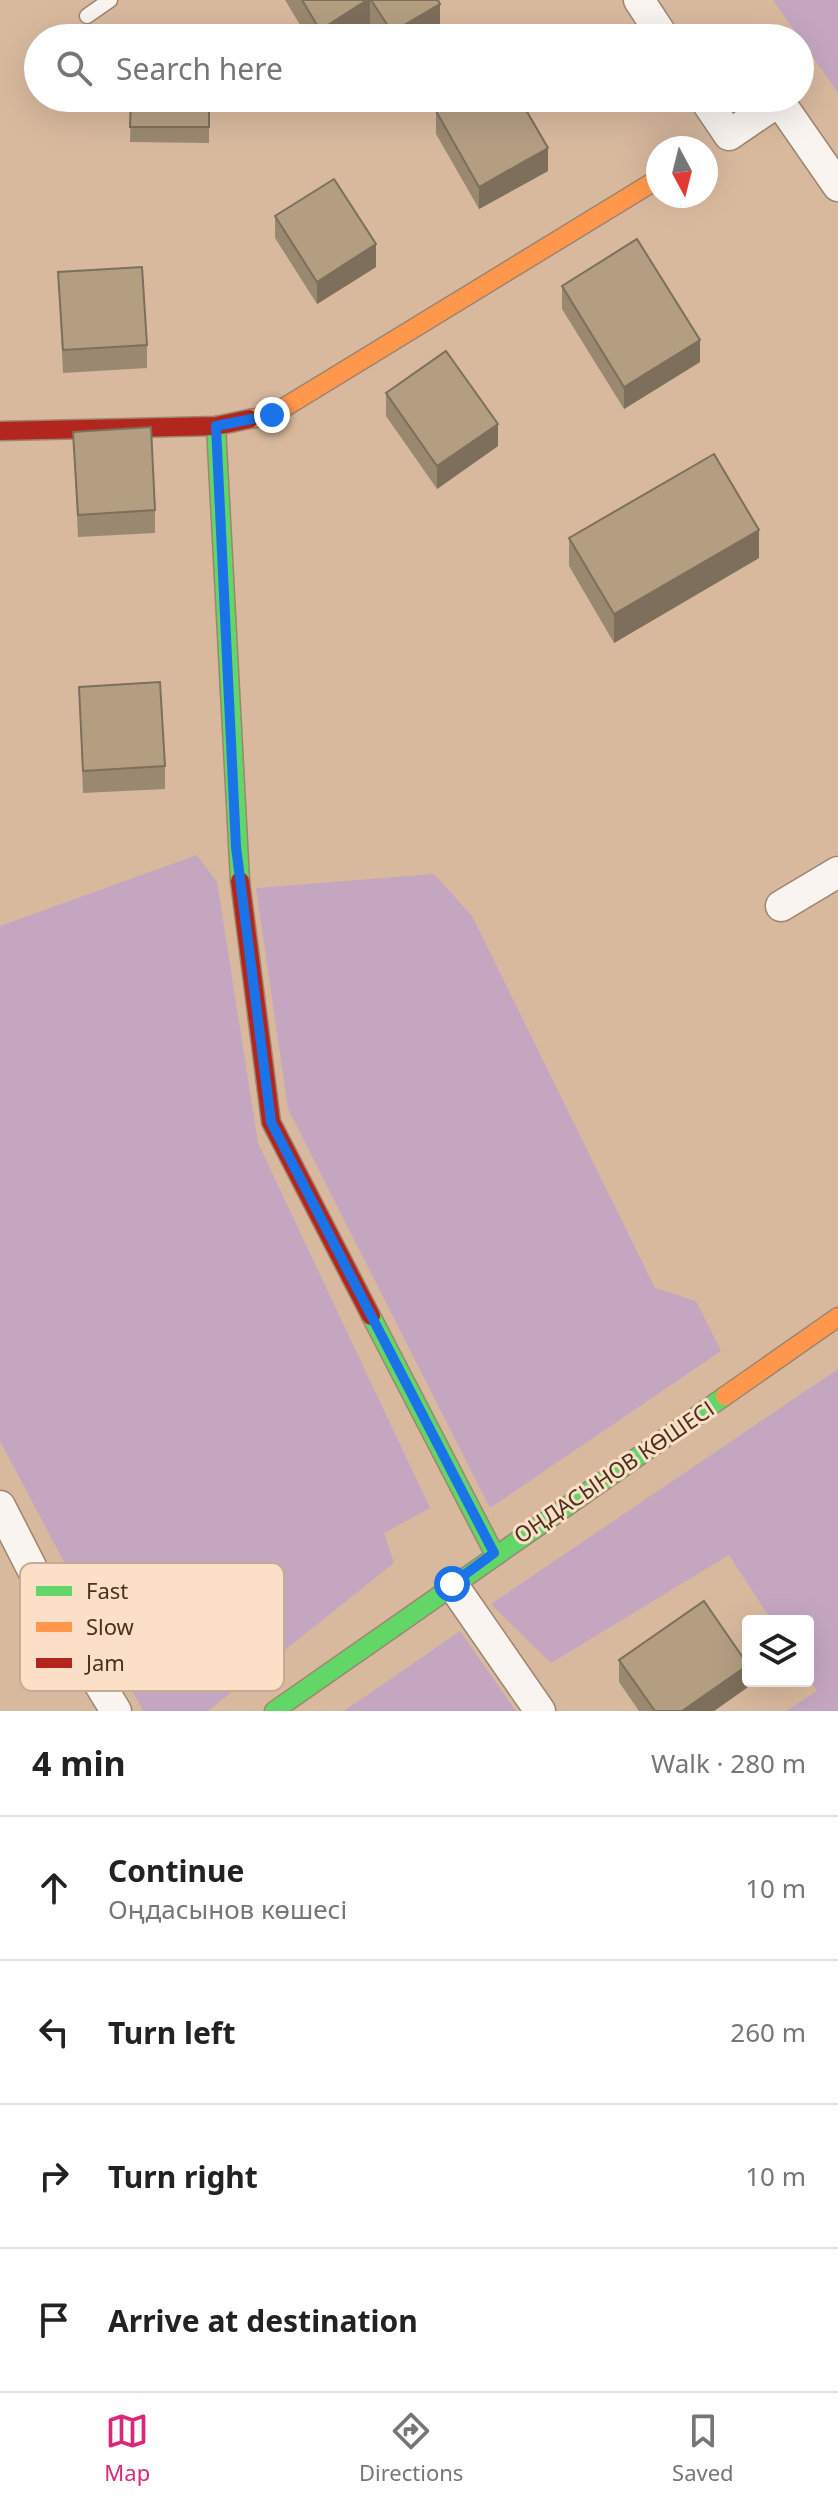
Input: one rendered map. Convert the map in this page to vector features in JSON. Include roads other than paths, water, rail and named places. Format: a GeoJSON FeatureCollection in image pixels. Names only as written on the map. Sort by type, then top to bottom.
{"type":"FeatureCollection","features":[{"type":"Feature","properties":{"kind":"street"},"geometry":{"type":"LineString","coordinates":[[639,0],[655,24]]}},
{"type":"Feature","properties":{"kind":"street"},"geometry":{"type":"LineString","coordinates":[[708,112],[715,136]]}},
{"type":"Feature","properties":{"kind":"street"},"geometry":{"type":"LineString","coordinates":[[718,141],[762,112]]}},
{"type":"Feature","properties":{"kind":"street"},"geometry":{"type":"LineString","coordinates":[[787,112],[838,186]]}},
{"type":"Feature","properties":{"kind":"street"},"geometry":{"type":"LineString","coordinates":[[0,431],[216,426],[272,415],[646,186]]}},
{"type":"Feature","properties":{"kind":"street"},"geometry":{"type":"LineString","coordinates":[[216,426],[236,847],[271,1122],[494,1553]]}},
{"type":"Feature","properties":{"kind":"street"},"geometry":{"type":"LineString","coordinates":[[781,906],[838,872]]}},
{"type":"Feature","properties":{"kind":"street","name":"ОҢДАСЫНОВ КӨШЕСІ"},"geometry":{"type":"LineString","coordinates":[[274,1711],[494,1553],[591,1491],[838,1317]]}},
{"type":"Feature","properties":{"kind":"street"},"geometry":{"type":"LineString","coordinates":[[0,1506],[29,1563]]}},
{"type":"Feature","properties":{"kind":"street"},"geometry":{"type":"LineString","coordinates":[[452,1584],[540,1711]]}},
{"type":"Feature","properties":{"kind":"street"},"geometry":{"type":"LineString","coordinates":[[104,1691],[116,1711]]}},
{"type":"Feature","properties":{"kind":"lane"},"geometry":{"type":"LineString","coordinates":[[87,16],[110,0]]}}]}
